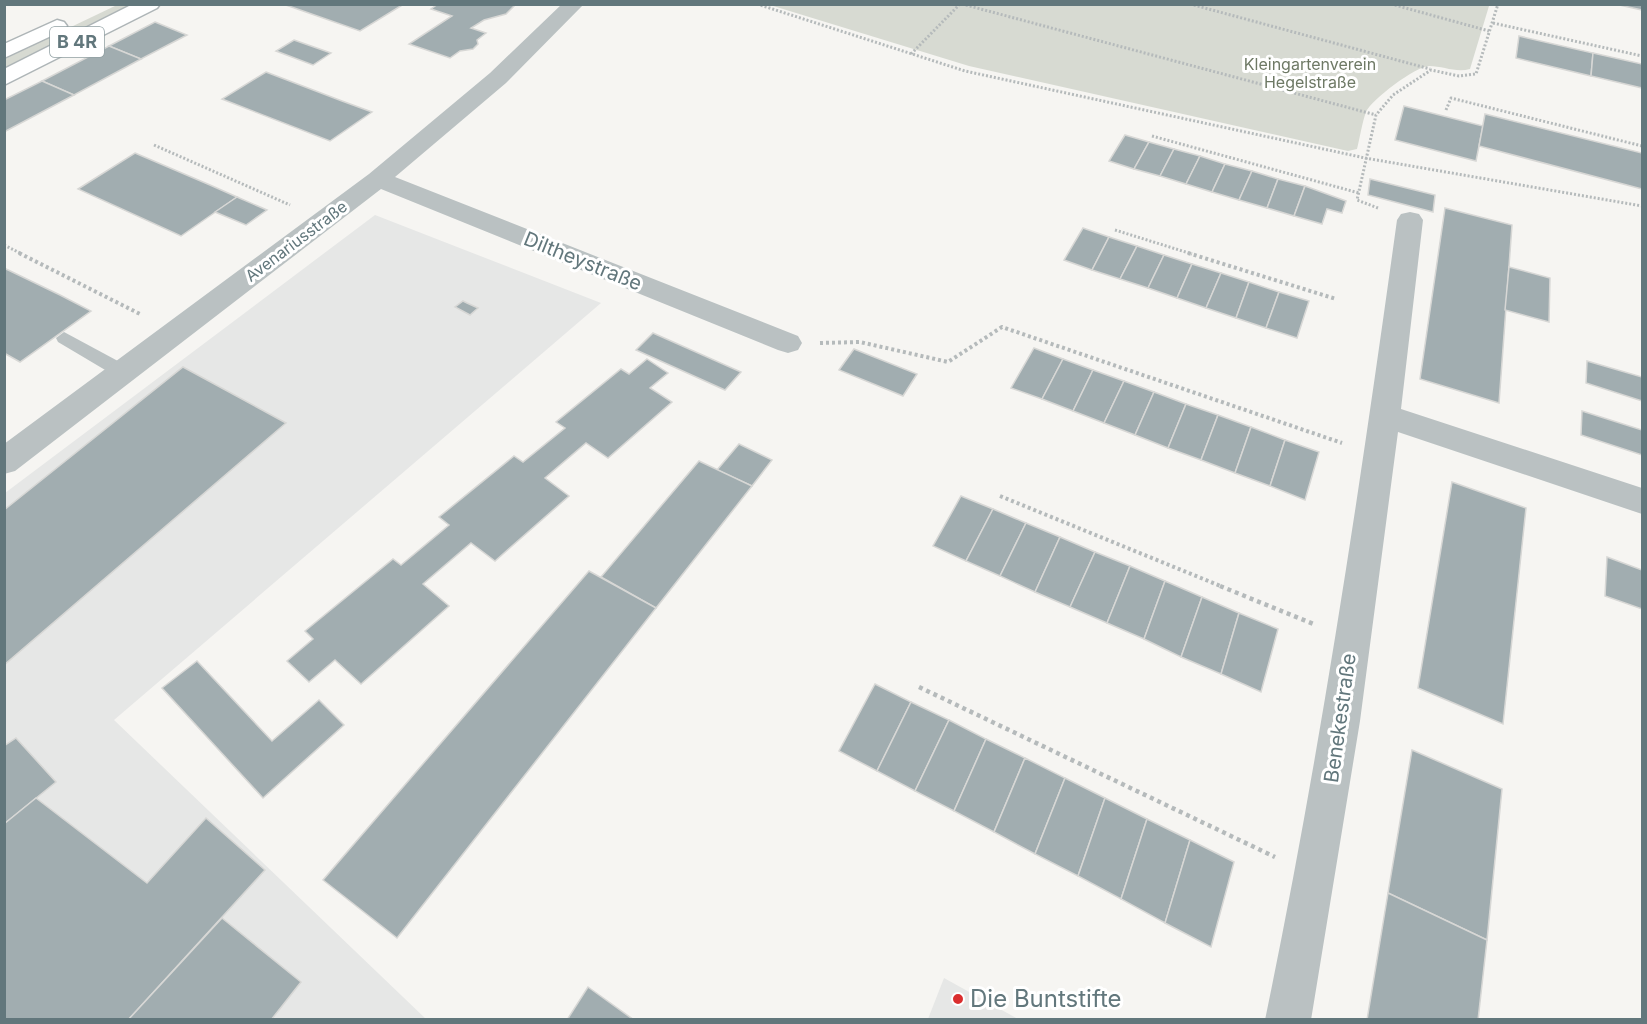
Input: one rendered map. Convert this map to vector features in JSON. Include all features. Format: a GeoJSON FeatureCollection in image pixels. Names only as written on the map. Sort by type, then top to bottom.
{"type":"FeatureCollection","features":[{"type":"Feature","properties":{"kind":"main road","name":"B 4R"},"geometry":{"type":"LineString","coordinates":[[4,78],[150,4]]}},
{"type":"Feature","properties":{"kind":"main road","name":"B 4R"},"geometry":{"type":"LineString","coordinates":[[4,52],[76,17]]}},
{"type":"Feature","properties":{"kind":"street","name":"Avenariusstraße"},"geometry":{"type":"LineString","coordinates":[[4,462],[378,179],[498,78],[574,4]]}},
{"type":"Feature","properties":{"kind":"street","name":"Diltheystraße"},"geometry":{"type":"LineString","coordinates":[[378,179],[788,343]]}},
{"type":"Feature","properties":{"kind":"street","name":"Benekestraße"},"geometry":{"type":"LineString","coordinates":[[1288,1020],[1316,877],[1386,416],[1410,220]]}},
{"type":"Feature","properties":{"kind":"street"},"geometry":{"type":"LineString","coordinates":[[1386,416],[1642,501]]}},
{"type":"Feature","properties":{"kind":"lane"},"geometry":{"type":"LineString","coordinates":[[64,338],[123,372]]}},
{"type":"Feature","properties":{"kind":"path"},"geometry":{"type":"LineString","coordinates":[[757,4],[965,71],[1365,158],[1642,206]]}},
{"type":"Feature","properties":{"kind":"path"},"geometry":{"type":"LineString","coordinates":[[911,54],[961,4],[1376,116]]}},
{"type":"Feature","properties":{"kind":"path"},"geometry":{"type":"LineString","coordinates":[[1190,4],[1459,76],[1476,74],[1498,4]]}},
{"type":"Feature","properties":{"kind":"path"},"geometry":{"type":"LineString","coordinates":[[1391,4],[1489,31]]}},
{"type":"Feature","properties":{"kind":"path"},"geometry":{"type":"LineString","coordinates":[[1493,22],[1642,56]]}},
{"type":"Feature","properties":{"kind":"path"},"geometry":{"type":"LineString","coordinates":[[1410,220],[1357,200],[1376,116],[1393,95],[1431,70]]}},
{"type":"Feature","properties":{"kind":"path"},"geometry":{"type":"LineString","coordinates":[[1446,110],[1451,98],[1642,146]]}},
{"type":"Feature","properties":{"kind":"path"},"geometry":{"type":"LineString","coordinates":[[1152,136],[1359,193]]}},
{"type":"Feature","properties":{"kind":"path"},"geometry":{"type":"LineString","coordinates":[[154,145],[324,219]]}},
{"type":"Feature","properties":{"kind":"path"},"geometry":{"type":"LineString","coordinates":[[1115,230],[1336,299]]}},
{"type":"Feature","properties":{"kind":"path"},"geometry":{"type":"LineString","coordinates":[[4,245],[176,332]]}},
{"type":"Feature","properties":{"kind":"path"},"geometry":{"type":"LineString","coordinates":[[788,343],[860,342],[948,362],[1002,327],[1379,457]]}},
{"type":"Feature","properties":{"kind":"path"},"geometry":{"type":"LineString","coordinates":[[1000,496],[1352,639]]}},
{"type":"Feature","properties":{"kind":"path"},"geometry":{"type":"LineString","coordinates":[[919,687],[1316,877]]}},
{"type":"Feature","properties":{"kind":"shaded area"},"geometry":{"type":"Polygon","coordinates":[[[375,215],[601,303],[114,720],[426,1019],[5,1020],[5,493],[375,215]]]}},
{"type":"Feature","properties":{"kind":"shaded area","name":"Die Buntstifte"},"geometry":{"type":"Polygon","coordinates":[[[944,978],[1018,1019],[928,1019],[944,978]]]}},
{"type":"Feature","properties":{"kind":"green space"},"geometry":{"type":"Polygon","coordinates":[[[117,5],[139,5],[5,71],[4,59],[117,5]]]}},
{"type":"Feature","properties":{"kind":"green space","name":"Kleingartenverein Hegelstraße"},"geometry":{"type":"Polygon","coordinates":[[[770,5],[1489,6],[1470,69],[1429,66],[1405,77],[1385,92],[1366,112],[1357,149],[1348,151],[969,66],[770,5]]]}},
{"type":"Feature","properties":{"kind":"building"},"geometry":{"type":"Polygon","coordinates":[[[283,4],[404,4],[360,31],[283,4]]]}},
{"type":"Feature","properties":{"kind":"building"},"geometry":{"type":"Polygon","coordinates":[[[438,4],[513,4],[514,6],[506,14],[484,20],[471,28],[486,33],[477,40],[478,44],[473,49],[460,51],[450,58],[409,44],[452,16],[431,9],[438,4]]]}},
{"type":"Feature","properties":{"kind":"building"},"geometry":{"type":"Polygon","coordinates":[[[1615,4],[1642,4],[1642,10],[1615,4]]]}},
{"type":"Feature","properties":{"kind":"building"},"geometry":{"type":"Polygon","coordinates":[[[155,22],[187,35],[141,59],[109,46],[155,22]]]}},
{"type":"Feature","properties":{"kind":"building"},"geometry":{"type":"Polygon","coordinates":[[[1519,36],[1593,53],[1591,76],[1516,58],[1519,36]]]}},
{"type":"Feature","properties":{"kind":"building"},"geometry":{"type":"Polygon","coordinates":[[[294,40],[331,53],[313,65],[276,51],[294,40]]]}},
{"type":"Feature","properties":{"kind":"building"},"geometry":{"type":"Polygon","coordinates":[[[109,46],[141,59],[74,95],[42,81],[109,46]]]}},
{"type":"Feature","properties":{"kind":"building"},"geometry":{"type":"Polygon","coordinates":[[[1593,53],[1642,64],[1642,88],[1591,76],[1593,53]]]}},
{"type":"Feature","properties":{"kind":"building"},"geometry":{"type":"Polygon","coordinates":[[[266,72],[372,112],[330,141],[222,99],[266,72]]]}},
{"type":"Feature","properties":{"kind":"building"},"geometry":{"type":"Polygon","coordinates":[[[42,81],[74,95],[4,132],[4,100],[42,81]]]}},
{"type":"Feature","properties":{"kind":"building"},"geometry":{"type":"Polygon","coordinates":[[[1404,106],[1483,126],[1476,161],[1395,140],[1404,106]]]}},
{"type":"Feature","properties":{"kind":"building"},"geometry":{"type":"Polygon","coordinates":[[[1485,114],[1642,153],[1642,189],[1479,146],[1485,114]]]}},
{"type":"Feature","properties":{"kind":"building"},"geometry":{"type":"Polygon","coordinates":[[[1125,135],[1149,142],[1134,169],[1109,161],[1125,135]]]}},
{"type":"Feature","properties":{"kind":"building"},"geometry":{"type":"Polygon","coordinates":[[[1149,142],[1174,149],[1160,176],[1134,169],[1149,142]]]}},
{"type":"Feature","properties":{"kind":"building"},"geometry":{"type":"Polygon","coordinates":[[[1174,149],[1200,156],[1186,184],[1160,176],[1174,149]]]}},
{"type":"Feature","properties":{"kind":"building"},"geometry":{"type":"Polygon","coordinates":[[[135,153],[237,197],[181,236],[78,189],[135,153]]]}},
{"type":"Feature","properties":{"kind":"building"},"geometry":{"type":"Polygon","coordinates":[[[1200,156],[1225,164],[1212,192],[1186,184],[1200,156]]]}},
{"type":"Feature","properties":{"kind":"building"},"geometry":{"type":"Polygon","coordinates":[[[1225,164],[1252,171],[1239,200],[1212,192],[1225,164]]]}},
{"type":"Feature","properties":{"kind":"building"},"geometry":{"type":"Polygon","coordinates":[[[1252,171],[1278,179],[1267,208],[1239,200],[1252,171]]]}},
{"type":"Feature","properties":{"kind":"building"},"geometry":{"type":"Polygon","coordinates":[[[1278,179],[1305,186],[1294,216],[1267,208],[1278,179]]]}},
{"type":"Feature","properties":{"kind":"building"},"geometry":{"type":"Polygon","coordinates":[[[1370,179],[1435,195],[1433,212],[1368,195],[1370,179]]]}},
{"type":"Feature","properties":{"kind":"building"},"geometry":{"type":"Polygon","coordinates":[[[1305,186],[1346,201],[1342,213],[1327,209],[1322,224],[1294,216],[1305,186]]]}},
{"type":"Feature","properties":{"kind":"building"},"geometry":{"type":"Polygon","coordinates":[[[237,197],[267,210],[246,225],[215,212],[237,197]]]}},
{"type":"Feature","properties":{"kind":"building"},"geometry":{"type":"Polygon","coordinates":[[[1445,208],[1512,225],[1499,403],[1420,379],[1445,208]]]}},
{"type":"Feature","properties":{"kind":"building"},"geometry":{"type":"Polygon","coordinates":[[[1083,228],[1109,237],[1092,270],[1064,260],[1083,228]]]}},
{"type":"Feature","properties":{"kind":"building"},"geometry":{"type":"Polygon","coordinates":[[[1109,237],[1137,246],[1120,279],[1092,270],[1109,237]]]}},
{"type":"Feature","properties":{"kind":"building"},"geometry":{"type":"Polygon","coordinates":[[[1137,246],[1164,255],[1148,288],[1120,279],[1137,246]]]}},
{"type":"Feature","properties":{"kind":"building"},"geometry":{"type":"Polygon","coordinates":[[[1164,255],[1192,264],[1177,298],[1148,288],[1164,255]]]}},
{"type":"Feature","properties":{"kind":"building"},"geometry":{"type":"Polygon","coordinates":[[[1192,264],[1221,273],[1206,308],[1177,298],[1192,264]]]}},
{"type":"Feature","properties":{"kind":"building"},"geometry":{"type":"Polygon","coordinates":[[[1509,267],[1550,278],[1549,322],[1505,310],[1509,267]]]}},
{"type":"Feature","properties":{"kind":"building"},"geometry":{"type":"Polygon","coordinates":[[[4,268],[91,311],[20,362],[4,353],[4,268]]]}},
{"type":"Feature","properties":{"kind":"building"},"geometry":{"type":"Polygon","coordinates":[[[1221,273],[1249,282],[1236,318],[1206,308],[1221,273]]]}},
{"type":"Feature","properties":{"kind":"building"},"geometry":{"type":"Polygon","coordinates":[[[1249,282],[1279,292],[1266,328],[1236,318],[1249,282]]]}},
{"type":"Feature","properties":{"kind":"building"},"geometry":{"type":"Polygon","coordinates":[[[1279,292],[1309,301],[1297,338],[1266,328],[1279,292]]]}},
{"type":"Feature","properties":{"kind":"building"},"geometry":{"type":"Polygon","coordinates":[[[463,301],[478,308],[470,315],[455,307],[463,301]]]}},
{"type":"Feature","properties":{"kind":"building"},"geometry":{"type":"Polygon","coordinates":[[[653,333],[741,372],[725,390],[636,350],[653,333]]]}},
{"type":"Feature","properties":{"kind":"building"},"geometry":{"type":"Polygon","coordinates":[[[1034,348],[1063,359],[1042,399],[1011,388],[1034,348]]]}},
{"type":"Feature","properties":{"kind":"building"},"geometry":{"type":"Polygon","coordinates":[[[854,349],[917,374],[903,396],[839,370],[854,349]]]}},
{"type":"Feature","properties":{"kind":"building"},"geometry":{"type":"Polygon","coordinates":[[[647,359],[668,373],[650,388],[672,402],[608,458],[586,443],[545,478],[569,496],[495,561],[471,543],[423,584],[449,606],[361,684],[335,660],[309,682],[287,661],[313,639],[305,631],[393,559],[401,565],[449,525],[439,517],[514,456],[523,462],[565,428],[556,422],[621,369],[629,374],[647,359]]]}},
{"type":"Feature","properties":{"kind":"building"},"geometry":{"type":"Polygon","coordinates":[[[1063,359],[1093,370],[1073,411],[1042,399],[1063,359]]]}},
{"type":"Feature","properties":{"kind":"building"},"geometry":{"type":"Polygon","coordinates":[[[1587,361],[1642,377],[1642,401],[1586,383],[1587,361]]]}},
{"type":"Feature","properties":{"kind":"building"},"geometry":{"type":"Polygon","coordinates":[[[183,367],[286,423],[4,665],[4,510],[183,367]]]}},
{"type":"Feature","properties":{"kind":"building"},"geometry":{"type":"Polygon","coordinates":[[[1093,370],[1124,381],[1104,423],[1073,411],[1093,370]]]}},
{"type":"Feature","properties":{"kind":"building"},"geometry":{"type":"Polygon","coordinates":[[[1124,381],[1154,392],[1135,435],[1104,423],[1124,381]]]}},
{"type":"Feature","properties":{"kind":"building"},"geometry":{"type":"Polygon","coordinates":[[[1154,392],[1186,404],[1168,448],[1135,435],[1154,392]]]}},
{"type":"Feature","properties":{"kind":"building"},"geometry":{"type":"Polygon","coordinates":[[[1186,404],[1218,415],[1201,460],[1168,448],[1186,404]]]}},
{"type":"Feature","properties":{"kind":"building"},"geometry":{"type":"Polygon","coordinates":[[[1582,411],[1642,430],[1642,455],[1581,435],[1582,411]]]}},
{"type":"Feature","properties":{"kind":"building"},"geometry":{"type":"Polygon","coordinates":[[[1218,415],[1251,427],[1235,473],[1201,460],[1218,415]]]}},
{"type":"Feature","properties":{"kind":"building"},"geometry":{"type":"Polygon","coordinates":[[[1251,427],[1285,440],[1270,486],[1235,473],[1251,427]]]}},
{"type":"Feature","properties":{"kind":"building"},"geometry":{"type":"Polygon","coordinates":[[[1285,440],[1319,452],[1305,500],[1270,486],[1285,440]]]}},
{"type":"Feature","properties":{"kind":"building"},"geometry":{"type":"Polygon","coordinates":[[[739,444],[772,460],[752,486],[717,470],[739,444]]]}},
{"type":"Feature","properties":{"kind":"building"},"geometry":{"type":"Polygon","coordinates":[[[699,461],[752,486],[656,608],[601,577],[699,461]]]}},
{"type":"Feature","properties":{"kind":"building"},"geometry":{"type":"Polygon","coordinates":[[[1452,482],[1526,508],[1503,724],[1418,688],[1452,482]]]}},
{"type":"Feature","properties":{"kind":"building"},"geometry":{"type":"Polygon","coordinates":[[[961,496],[993,509],[966,561],[933,546],[961,496]]]}},
{"type":"Feature","properties":{"kind":"building"},"geometry":{"type":"Polygon","coordinates":[[[993,509],[1026,523],[1000,576],[966,561],[993,509]]]}},
{"type":"Feature","properties":{"kind":"building"},"geometry":{"type":"Polygon","coordinates":[[[1026,523],[1060,537],[1035,592],[1000,576],[1026,523]]]}},
{"type":"Feature","properties":{"kind":"building"},"geometry":{"type":"Polygon","coordinates":[[[1060,537],[1095,552],[1070,607],[1035,592],[1060,537]]]}},
{"type":"Feature","properties":{"kind":"building"},"geometry":{"type":"Polygon","coordinates":[[[1095,552],[1130,566],[1107,623],[1070,607],[1095,552]]]}},
{"type":"Feature","properties":{"kind":"building"},"geometry":{"type":"Polygon","coordinates":[[[1607,557],[1642,570],[1642,609],[1605,596],[1607,557]]]}},
{"type":"Feature","properties":{"kind":"building"},"geometry":{"type":"Polygon","coordinates":[[[1130,566],[1165,581],[1144,639],[1107,623],[1130,566]]]}},
{"type":"Feature","properties":{"kind":"building"},"geometry":{"type":"Polygon","coordinates":[[[589,571],[656,608],[397,938],[323,880],[589,571]]]}},
{"type":"Feature","properties":{"kind":"building"},"geometry":{"type":"Polygon","coordinates":[[[1165,581],[1202,597],[1181,657],[1144,639],[1165,581]]]}},
{"type":"Feature","properties":{"kind":"building"},"geometry":{"type":"Polygon","coordinates":[[[1202,597],[1239,613],[1221,674],[1181,657],[1202,597]]]}},
{"type":"Feature","properties":{"kind":"building"},"geometry":{"type":"Polygon","coordinates":[[[1239,613],[1278,629],[1261,692],[1221,674],[1239,613]]]}},
{"type":"Feature","properties":{"kind":"building"},"geometry":{"type":"Polygon","coordinates":[[[197,661],[272,741],[319,700],[344,725],[263,798],[162,688],[197,661]]]}},
{"type":"Feature","properties":{"kind":"building"},"geometry":{"type":"Polygon","coordinates":[[[875,684],[911,702],[877,771],[839,751],[875,684]]]}},
{"type":"Feature","properties":{"kind":"building"},"geometry":{"type":"Polygon","coordinates":[[[911,702],[949,720],[915,791],[877,771],[911,702]]]}},
{"type":"Feature","properties":{"kind":"building"},"geometry":{"type":"Polygon","coordinates":[[[949,720],[986,739],[954,811],[915,791],[949,720]]]}},
{"type":"Feature","properties":{"kind":"building"},"geometry":{"type":"Polygon","coordinates":[[[16,738],[56,782],[4,824],[4,746],[16,738]]]}},
{"type":"Feature","properties":{"kind":"building"},"geometry":{"type":"Polygon","coordinates":[[[986,739],[1025,758],[994,832],[954,811],[986,739]]]}},
{"type":"Feature","properties":{"kind":"building"},"geometry":{"type":"Polygon","coordinates":[[[1412,750],[1502,789],[1487,940],[1388,893],[1412,750]]]}},
{"type":"Feature","properties":{"kind":"building"},"geometry":{"type":"Polygon","coordinates":[[[1025,758],[1065,778],[1035,854],[994,832],[1025,758]]]}},
{"type":"Feature","properties":{"kind":"building"},"geometry":{"type":"Polygon","coordinates":[[[1065,778],[1105,798],[1078,876],[1035,854],[1065,778]]]}},
{"type":"Feature","properties":{"kind":"building"},"geometry":{"type":"Polygon","coordinates":[[[36,798],[147,883],[206,818],[265,870],[128,1020],[4,1020],[4,824],[36,798]]]}},
{"type":"Feature","properties":{"kind":"building"},"geometry":{"type":"Polygon","coordinates":[[[1105,798],[1147,819],[1121,899],[1078,876],[1105,798]]]}},
{"type":"Feature","properties":{"kind":"building"},"geometry":{"type":"Polygon","coordinates":[[[1147,819],[1190,840],[1165,923],[1121,899],[1147,819]]]}},
{"type":"Feature","properties":{"kind":"building"},"geometry":{"type":"Polygon","coordinates":[[[1190,840],[1234,862],[1211,947],[1165,923],[1190,840]]]}},
{"type":"Feature","properties":{"kind":"building"},"geometry":{"type":"Polygon","coordinates":[[[1388,893],[1487,940],[1478,1020],[1367,1020],[1388,893]]]}},
{"type":"Feature","properties":{"kind":"building"},"geometry":{"type":"Polygon","coordinates":[[[222,918],[301,982],[271,1020],[128,1020],[222,918]]]}},
{"type":"Feature","properties":{"kind":"building"},"geometry":{"type":"Polygon","coordinates":[[[588,987],[634,1020],[567,1020],[588,987]]]}},
{"type":"Feature","properties":{"kind":"place","name":"Die Buntstifte"},"geometry":{"type":"Point","coordinates":[958,999]}}]}
